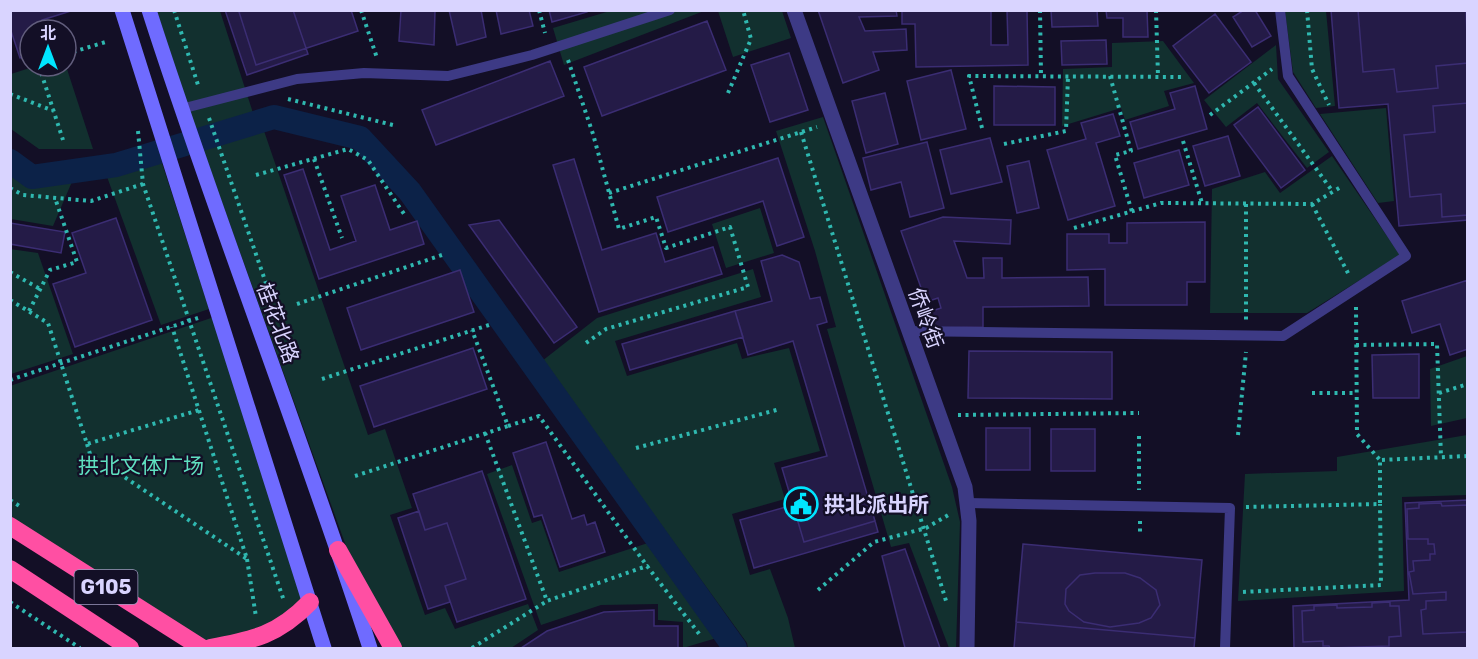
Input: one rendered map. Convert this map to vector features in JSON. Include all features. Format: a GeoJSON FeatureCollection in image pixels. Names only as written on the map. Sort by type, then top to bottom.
{"type":"FeatureCollection","features":[{"type":"Feature","properties":{"kind":"highway","name":"G105"},"geometry":{"type":"LineString","coordinates":[[10,526],[202,648]]}},
{"type":"Feature","properties":{"kind":"highway"},"geometry":{"type":"LineString","coordinates":[[338,550],[393,648]]}},
{"type":"Feature","properties":{"kind":"highway","name":"G105"},"geometry":{"type":"LineString","coordinates":[[10,569],[130,648]]}},
{"type":"Feature","properties":{"kind":"highway"},"geometry":{"type":"LineString","coordinates":[[210,648],[264,635],[291,622],[310,602]]}},
{"type":"Feature","properties":{"kind":"main road"},"geometry":{"type":"LineString","coordinates":[[122,10],[324,648]]}},
{"type":"Feature","properties":{"kind":"main road","name":"桂花北路"},"geometry":{"type":"LineString","coordinates":[[149,10],[197,159],[338,550],[370,648]]}},
{"type":"Feature","properties":{"kind":"street","name":"侨岭街"},"geometry":{"type":"LineString","coordinates":[[794,10],[965,487],[969,521],[967,648]]}},
{"type":"Feature","properties":{"kind":"lane"},"geometry":{"type":"LineString","coordinates":[[183,115],[204,102],[297,79],[382,74],[448,76],[564,45],[670,10]]}},
{"type":"Feature","properties":{"kind":"lane"},"geometry":{"type":"LineString","coordinates":[[908,331],[1283,336],[1406,256],[1288,76],[1280,10]]}},
{"type":"Feature","properties":{"kind":"lane"},"geometry":{"type":"LineString","coordinates":[[967,503],[1230,508],[1225,648]]}},
{"type":"Feature","properties":{"kind":"path"},"geometry":{"type":"LineString","coordinates":[[174,10],[219,145]]}},
{"type":"Feature","properties":{"kind":"path"},"geometry":{"type":"LineString","coordinates":[[361,10],[382,74]]}},
{"type":"Feature","properties":{"kind":"path"},"geometry":{"type":"LineString","coordinates":[[539,10],[550,49]]}},
{"type":"Feature","properties":{"kind":"path"},"geometry":{"type":"LineString","coordinates":[[728,93],[751,39],[743,10]]}},
{"type":"Feature","properties":{"kind":"path"},"geometry":{"type":"LineString","coordinates":[[1040,10],[1041,75]]}},
{"type":"Feature","properties":{"kind":"path"},"geometry":{"type":"LineString","coordinates":[[1156,10],[1158,76]]}},
{"type":"Feature","properties":{"kind":"path"},"geometry":{"type":"LineString","coordinates":[[1306,10],[1312,69],[1332,110]]}},
{"type":"Feature","properties":{"kind":"path"},"geometry":{"type":"LineString","coordinates":[[78,50],[110,41]]}},
{"type":"Feature","properties":{"kind":"path"},"geometry":{"type":"LineString","coordinates":[[564,45],[619,229],[656,217],[666,248],[730,227],[748,287],[606,328],[586,343]]}},
{"type":"Feature","properties":{"kind":"path"},"geometry":{"type":"LineString","coordinates":[[1210,115],[1286,59],[1311,57]]}},
{"type":"Feature","properties":{"kind":"path"},"geometry":{"type":"LineString","coordinates":[[982,128],[969,76],[1182,77]]}},
{"type":"Feature","properties":{"kind":"path"},"geometry":{"type":"LineString","coordinates":[[1004,144],[1066,131],[1068,76]]}},
{"type":"Feature","properties":{"kind":"path"},"geometry":{"type":"LineString","coordinates":[[1110,76],[1131,151],[1115,155],[1132,212]]}},
{"type":"Feature","properties":{"kind":"path"},"geometry":{"type":"LineString","coordinates":[[43,78],[63,140]]}},
{"type":"Feature","properties":{"kind":"path"},"geometry":{"type":"LineString","coordinates":[[1254,83],[1333,192]]}},
{"type":"Feature","properties":{"kind":"path"},"geometry":{"type":"LineString","coordinates":[[10,94],[54,111]]}},
{"type":"Feature","properties":{"kind":"path"},"geometry":{"type":"LineString","coordinates":[[284,98],[397,126]]}},
{"type":"Feature","properties":{"kind":"path"},"geometry":{"type":"LineString","coordinates":[[609,193],[834,122]]}},
{"type":"Feature","properties":{"kind":"path"},"geometry":{"type":"LineString","coordinates":[[138,129],[143,184],[284,602],[274,606]]}},
{"type":"Feature","properties":{"kind":"path"},"geometry":{"type":"LineString","coordinates":[[801,132],[926,528],[948,606]]}},
{"type":"Feature","properties":{"kind":"path"},"geometry":{"type":"LineString","coordinates":[[1183,141],[1202,203]]}},
{"type":"Feature","properties":{"kind":"path"},"geometry":{"type":"LineString","coordinates":[[256,175],[348,149],[368,160],[406,217]]}},
{"type":"Feature","properties":{"kind":"path"},"geometry":{"type":"LineString","coordinates":[[314,159],[342,238]]}},
{"type":"Feature","properties":{"kind":"path"},"geometry":{"type":"LineString","coordinates":[[1074,228],[1161,203],[1312,204],[1356,179]]}},
{"type":"Feature","properties":{"kind":"path"},"geometry":{"type":"LineString","coordinates":[[10,188],[23,195],[91,201],[143,184]]}},
{"type":"Feature","properties":{"kind":"path"},"geometry":{"type":"LineString","coordinates":[[29,311],[50,270],[77,262],[55,198]]}},
{"type":"Feature","properties":{"kind":"path"},"geometry":{"type":"LineString","coordinates":[[1227,593],[1381,585],[1380,459],[1356,434],[1356,288],[1312,204]]}},
{"type":"Feature","properties":{"kind":"path"},"geometry":{"type":"LineString","coordinates":[[297,304],[442,255]]}},
{"type":"Feature","properties":{"kind":"path"},"geometry":{"type":"LineString","coordinates":[[10,272],[40,289]]}},
{"type":"Feature","properties":{"kind":"path"},"geometry":{"type":"LineString","coordinates":[[10,300],[48,323],[90,454],[247,559]]}},
{"type":"Feature","properties":{"kind":"path"},"geometry":{"type":"LineString","coordinates":[[10,380],[218,311]]}},
{"type":"Feature","properties":{"kind":"path"},"geometry":{"type":"LineString","coordinates":[[322,379],[492,324]]}},
{"type":"Feature","properties":{"kind":"path"},"geometry":{"type":"LineString","coordinates":[[172,327],[247,559],[255,613],[264,635]]}},
{"type":"Feature","properties":{"kind":"path"},"geometry":{"type":"LineString","coordinates":[[472,330],[508,426]]}},
{"type":"Feature","properties":{"kind":"path"},"geometry":{"type":"LineString","coordinates":[[1356,345],[1437,344],[1441,457]]}},
{"type":"Feature","properties":{"kind":"path"},"geometry":{"type":"LineString","coordinates":[[1439,393],[1467,384]]}},
{"type":"Feature","properties":{"kind":"path"},"geometry":{"type":"LineString","coordinates":[[1312,393],[1356,393]]}},
{"type":"Feature","properties":{"kind":"path"},"geometry":{"type":"LineString","coordinates":[[636,448],[780,409]]}},
{"type":"Feature","properties":{"kind":"path"},"geometry":{"type":"LineString","coordinates":[[87,444],[199,410]]}},
{"type":"Feature","properties":{"kind":"path"},"geometry":{"type":"LineString","coordinates":[[939,415],[1139,413]]}},
{"type":"Feature","properties":{"kind":"path"},"geometry":{"type":"LineString","coordinates":[[355,476],[539,416],[647,566],[700,635]]}},
{"type":"Feature","properties":{"kind":"path"},"geometry":{"type":"LineString","coordinates":[[485,433],[547,601]]}},
{"type":"Feature","properties":{"kind":"path"},"geometry":{"type":"LineString","coordinates":[[1139,436],[1140,532]]}},
{"type":"Feature","properties":{"kind":"path"},"geometry":{"type":"LineString","coordinates":[[1380,459],[1467,456]]}},
{"type":"Feature","properties":{"kind":"path"},"geometry":{"type":"LineString","coordinates":[[10,500],[30,512]]}},
{"type":"Feature","properties":{"kind":"path"},"geometry":{"type":"LineString","coordinates":[[818,590],[874,542],[926,528],[967,503]]}},
{"type":"Feature","properties":{"kind":"path"},"geometry":{"type":"LineString","coordinates":[[1230,508],[1380,504]]}},
{"type":"Feature","properties":{"kind":"path"},"geometry":{"type":"LineString","coordinates":[[472,648],[547,601],[647,566]]}},
{"type":"Feature","properties":{"kind":"path"},"geometry":{"type":"LineString","coordinates":[[10,602],[80,648]]}},
{"type":"Feature","properties":{"kind":"path"},"geometry":{"type":"LineString","coordinates":[[245,617],[265,609]]}},
{"type":"Feature","properties":{"kind":"green space"},"geometry":{"type":"Polygon","coordinates":[[[157,11],[220,11],[254,116],[196,133],[157,11]]]}},
{"type":"Feature","properties":{"kind":"green space"},"geometry":{"type":"Polygon","coordinates":[[[610,11],[704,11],[564,65],[553,28],[610,11]]]}},
{"type":"Feature","properties":{"kind":"green space"},"geometry":{"type":"Polygon","coordinates":[[[718,11],[782,11],[791,38],[733,57],[718,11]]]}},
{"type":"Feature","properties":{"kind":"green space"},"geometry":{"type":"Polygon","coordinates":[[[1285,11],[1326,11],[1335,106],[1316,108],[1293,72],[1285,11]]]}},
{"type":"Feature","properties":{"kind":"green space"},"geometry":{"type":"Polygon","coordinates":[[[1163,41],[1194,83],[1164,91],[1169,106],[1125,120],[1121,108],[1062,126],[1063,69],[1112,67],[1112,43],[1163,41]]]}},
{"type":"Feature","properties":{"kind":"green space"},"geometry":{"type":"Polygon","coordinates":[[[1276,45],[1278,79],[1329,152],[1307,168],[1257,103],[1226,127],[1204,100],[1276,45]]]}},
{"type":"Feature","properties":{"kind":"green space"},"geometry":{"type":"Polygon","coordinates":[[[18,72],[18,78],[70,78],[93,149],[39,149],[11,129],[11,74],[18,72]]]}},
{"type":"Feature","properties":{"kind":"green space"},"geometry":{"type":"Polygon","coordinates":[[[1386,108],[1394,201],[1378,203],[1320,114],[1386,108]]]}},
{"type":"Feature","properties":{"kind":"green space"},"geometry":{"type":"Polygon","coordinates":[[[823,117],[952,487],[960,522],[956,648],[949,648],[909,543],[891,547],[827,329],[836,327],[815,251],[776,131],[823,117]]]}},
{"type":"Feature","properties":{"kind":"green space"},"geometry":{"type":"Polygon","coordinates":[[[263,128],[368,435],[385,429],[412,508],[390,515],[425,615],[445,608],[455,629],[528,604],[538,630],[511,648],[401,648],[346,546],[202,147],[263,128]]]}},
{"type":"Feature","properties":{"kind":"green space"},"geometry":{"type":"Polygon","coordinates":[[[1332,156],[1400,255],[1307,313],[1210,313],[1212,189],[1265,172],[1280,193],[1332,156]]]}},
{"type":"Feature","properties":{"kind":"green space"},"geometry":{"type":"Polygon","coordinates":[[[161,160],[209,309],[161,325],[106,174],[161,160]]]}},
{"type":"Feature","properties":{"kind":"green space"},"geometry":{"type":"Polygon","coordinates":[[[11,168],[31,183],[74,177],[53,226],[11,219],[11,168]]]}},
{"type":"Feature","properties":{"kind":"green space"},"geometry":{"type":"Polygon","coordinates":[[[760,208],[774,253],[726,268],[712,224],[760,208]]]}},
{"type":"Feature","properties":{"kind":"green space"},"geometry":{"type":"Polygon","coordinates":[[[10,249],[38,253],[73,354],[11,374],[10,249]]]}},
{"type":"Feature","properties":{"kind":"green space"},"geometry":{"type":"Polygon","coordinates":[[[753,269],[761,297],[615,341],[627,376],[737,343],[742,359],[789,348],[820,451],[774,463],[785,499],[732,514],[750,575],[770,569],[788,618],[795,648],[748,648],[747,643],[542,361],[597,318],[753,269]]]}},
{"type":"Feature","properties":{"kind":"green space","name":"拱北文体广场"},"geometry":{"type":"Polygon","coordinates":[[[217,316],[307,602],[287,621],[204,647],[11,521],[10,386],[217,316]]]}},
{"type":"Feature","properties":{"kind":"green space"},"geometry":{"type":"Polygon","coordinates":[[[1467,356],[1467,418],[1431,426],[1430,369],[1467,356]]]}},
{"type":"Feature","properties":{"kind":"green space"},"geometry":{"type":"Polygon","coordinates":[[[1467,435],[1467,495],[1402,497],[1404,591],[1238,601],[1245,474],[1337,471],[1337,457],[1467,435]]]}},
{"type":"Feature","properties":{"kind":"green space"},"geometry":{"type":"Polygon","coordinates":[[[512,465],[532,523],[541,520],[559,572],[651,542],[720,637],[683,648],[683,622],[658,620],[658,604],[601,605],[541,625],[487,474],[512,465]]]}},
{"type":"Feature","properties":{"kind":"building"},"geometry":{"type":"Polygon","coordinates":[[[10,10],[74,10],[48,18],[18,18],[18,52],[10,28],[10,10]]]}},
{"type":"Feature","properties":{"kind":"building"},"geometry":{"type":"Polygon","coordinates":[[[225,10],[293,10],[308,54],[247,75],[225,10]]]}},
{"type":"Feature","properties":{"kind":"building"},"geometry":{"type":"Polygon","coordinates":[[[243,10],[351,10],[358,31],[256,65],[239,12],[243,10]]]}},
{"type":"Feature","properties":{"kind":"building"},"geometry":{"type":"Polygon","coordinates":[[[401,10],[441,10],[435,11],[434,45],[399,41],[401,10]]]}},
{"type":"Feature","properties":{"kind":"building"},"geometry":{"type":"Polygon","coordinates":[[[449,10],[481,10],[486,37],[457,45],[449,10]]]}},
{"type":"Feature","properties":{"kind":"building"},"geometry":{"type":"Polygon","coordinates":[[[496,10],[529,10],[533,26],[501,34],[496,10]]]}},
{"type":"Feature","properties":{"kind":"building"},"geometry":{"type":"Polygon","coordinates":[[[549,10],[587,10],[587,12],[552,22],[549,10]]]}},
{"type":"Feature","properties":{"kind":"building"},"geometry":{"type":"Polygon","coordinates":[[[818,10],[896,10],[897,16],[859,17],[865,31],[906,29],[907,50],[873,52],[879,70],[843,83],[818,10]]]}},
{"type":"Feature","properties":{"kind":"building"},"geometry":{"type":"Polygon","coordinates":[[[902,10],[991,10],[991,45],[1008,45],[1007,10],[1027,10],[1028,65],[916,67],[915,24],[902,24],[902,10]]]}},
{"type":"Feature","properties":{"kind":"building"},"geometry":{"type":"Polygon","coordinates":[[[1051,10],[1097,10],[1098,26],[1052,27],[1051,10]]]}},
{"type":"Feature","properties":{"kind":"building"},"geometry":{"type":"Polygon","coordinates":[[[1106,10],[1147,10],[1148,37],[1123,37],[1123,18],[1107,18],[1106,10]]]}},
{"type":"Feature","properties":{"kind":"building"},"geometry":{"type":"Polygon","coordinates":[[[1244,10],[1255,10],[1271,36],[1252,47],[1233,17],[1244,10]]]}},
{"type":"Feature","properties":{"kind":"building"},"geometry":{"type":"Polygon","coordinates":[[[1331,10],[1468,10],[1468,220],[1399,226],[1388,104],[1339,108],[1331,10]]]}},
{"type":"Feature","properties":{"kind":"building"},"geometry":{"type":"Polygon","coordinates":[[[1358,10],[1466,10],[1468,63],[1436,66],[1438,88],[1397,92],[1394,69],[1363,72],[1358,10]]]}},
{"type":"Feature","properties":{"kind":"building"},"geometry":{"type":"Polygon","coordinates":[[[1215,14],[1251,62],[1209,93],[1173,46],[1215,14]]]}},
{"type":"Feature","properties":{"kind":"building"},"geometry":{"type":"Polygon","coordinates":[[[707,21],[726,70],[602,116],[584,67],[707,21]]]}},
{"type":"Feature","properties":{"kind":"building"},"geometry":{"type":"Polygon","coordinates":[[[1106,40],[1107,64],[1062,65],[1061,41],[1106,40]]]}},
{"type":"Feature","properties":{"kind":"building"},"geometry":{"type":"Polygon","coordinates":[[[789,53],[808,110],[770,122],[751,65],[789,53]]]}},
{"type":"Feature","properties":{"kind":"building"},"geometry":{"type":"Polygon","coordinates":[[[550,61],[564,96],[436,145],[422,110],[550,61]]]}},
{"type":"Feature","properties":{"kind":"building"},"geometry":{"type":"Polygon","coordinates":[[[951,70],[966,129],[921,140],[907,81],[951,70]]]}},
{"type":"Feature","properties":{"kind":"building"},"geometry":{"type":"Polygon","coordinates":[[[994,86],[1055,87],[1055,125],[994,125],[994,86]]]}},
{"type":"Feature","properties":{"kind":"building"},"geometry":{"type":"Polygon","coordinates":[[[1195,86],[1207,129],[1138,149],[1130,122],[1175,109],[1170,93],[1195,86]]]}},
{"type":"Feature","properties":{"kind":"building"},"geometry":{"type":"Polygon","coordinates":[[[885,93],[898,144],[866,153],[852,101],[885,93]]]}},
{"type":"Feature","properties":{"kind":"building"},"geometry":{"type":"Polygon","coordinates":[[[1468,103],[1468,215],[1442,217],[1441,194],[1410,197],[1404,135],[1435,132],[1433,106],[1468,103]]]}},
{"type":"Feature","properties":{"kind":"building"},"geometry":{"type":"Polygon","coordinates":[[[1258,107],[1305,170],[1281,188],[1234,125],[1258,107]]]}},
{"type":"Feature","properties":{"kind":"building"},"geometry":{"type":"Polygon","coordinates":[[[1113,114],[1120,136],[1096,143],[1115,206],[1068,220],[1047,150],[1086,139],[1081,123],[1113,114]]]}},
{"type":"Feature","properties":{"kind":"building"},"geometry":{"type":"Polygon","coordinates":[[[1228,136],[1240,176],[1205,186],[1193,146],[1228,136]]]}},
{"type":"Feature","properties":{"kind":"building"},"geometry":{"type":"Polygon","coordinates":[[[990,138],[1002,182],[951,194],[940,150],[990,138]]]}},
{"type":"Feature","properties":{"kind":"building"},"geometry":{"type":"Polygon","coordinates":[[[927,142],[944,208],[910,217],[901,182],[871,190],[863,158],[927,142]]]}},
{"type":"Feature","properties":{"kind":"building"},"geometry":{"type":"Polygon","coordinates":[[[1179,150],[1189,185],[1144,198],[1134,163],[1179,150]]]}},
{"type":"Feature","properties":{"kind":"building"},"geometry":{"type":"Polygon","coordinates":[[[778,158],[804,237],[777,246],[763,201],[668,232],[657,197],[778,158]]]}},
{"type":"Feature","properties":{"kind":"building"},"geometry":{"type":"Polygon","coordinates":[[[574,159],[602,250],[656,233],[665,262],[713,247],[722,274],[599,312],[553,165],[574,159]]]}},
{"type":"Feature","properties":{"kind":"building"},"geometry":{"type":"Polygon","coordinates":[[[1029,161],[1039,208],[1017,213],[1007,166],[1029,161]]]}},
{"type":"Feature","properties":{"kind":"building"},"geometry":{"type":"Polygon","coordinates":[[[303,169],[330,250],[356,241],[341,196],[375,185],[390,230],[417,221],[424,244],[319,279],[284,175],[303,169]]]}},
{"type":"Feature","properties":{"kind":"building"},"geometry":{"type":"Polygon","coordinates":[[[943,217],[1011,220],[1010,244],[954,241],[967,278],[984,278],[983,258],[1002,258],[1002,278],[1088,277],[1089,306],[983,307],[983,327],[920,328],[920,315],[941,308],[938,298],[926,302],[901,231],[943,217]]]}},
{"type":"Feature","properties":{"kind":"building"},"geometry":{"type":"Polygon","coordinates":[[[116,218],[152,320],[75,347],[53,284],[86,273],[72,233],[116,218]]]}},
{"type":"Feature","properties":{"kind":"building"},"geometry":{"type":"Polygon","coordinates":[[[499,220],[577,327],[554,343],[469,225],[499,220]]]}},
{"type":"Feature","properties":{"kind":"building"},"geometry":{"type":"Polygon","coordinates":[[[1205,222],[1205,282],[1187,282],[1187,305],[1105,305],[1105,269],[1067,270],[1067,234],[1109,234],[1109,243],[1127,243],[1127,223],[1205,222]]]}},
{"type":"Feature","properties":{"kind":"building"},"geometry":{"type":"Polygon","coordinates":[[[10,223],[65,232],[61,253],[10,244],[10,223]]]}},
{"type":"Feature","properties":{"kind":"building"},"geometry":{"type":"Polygon","coordinates":[[[782,255],[799,262],[810,299],[820,297],[827,322],[817,325],[875,521],[804,542],[782,468],[827,456],[793,341],[748,355],[735,311],[772,301],[761,261],[782,255]]]}},
{"type":"Feature","properties":{"kind":"building"},"geometry":{"type":"Polygon","coordinates":[[[460,270],[474,312],[361,350],[347,308],[460,270]]]}},
{"type":"Feature","properties":{"kind":"building"},"geometry":{"type":"Polygon","coordinates":[[[1468,280],[1468,349],[1450,355],[1440,324],[1412,333],[1402,301],[1468,280]]]}},
{"type":"Feature","properties":{"kind":"building"},"geometry":{"type":"Polygon","coordinates":[[[735,311],[743,337],[630,370],[622,344],[735,311]]]}},
{"type":"Feature","properties":{"kind":"building"},"geometry":{"type":"Polygon","coordinates":[[[473,348],[487,389],[374,427],[360,386],[473,348]]]}},
{"type":"Feature","properties":{"kind":"building"},"geometry":{"type":"Polygon","coordinates":[[[969,351],[1112,352],[1112,399],[968,398],[969,351]]]}},
{"type":"Feature","properties":{"kind":"building"},"geometry":{"type":"Polygon","coordinates":[[[1419,354],[1419,398],[1373,398],[1372,355],[1419,354]]]}},
{"type":"Feature","properties":{"kind":"building"},"geometry":{"type":"Polygon","coordinates":[[[986,428],[1030,428],[1030,470],[986,470],[986,428]]]}},
{"type":"Feature","properties":{"kind":"building"},"geometry":{"type":"Polygon","coordinates":[[[1051,429],[1095,429],[1095,471],[1051,471],[1051,429]]]}},
{"type":"Feature","properties":{"kind":"building"},"geometry":{"type":"Polygon","coordinates":[[[546,442],[572,519],[584,515],[587,525],[595,522],[605,552],[560,567],[542,515],[534,517],[513,453],[546,442]]]}},
{"type":"Feature","properties":{"kind":"building"},"geometry":{"type":"Polygon","coordinates":[[[482,471],[526,599],[457,622],[445,586],[466,579],[447,523],[425,530],[413,494],[482,471]]]}},
{"type":"Feature","properties":{"kind":"building"},"geometry":{"type":"Polygon","coordinates":[[[1468,500],[1468,648],[1294,648],[1293,606],[1409,600],[1405,503],[1468,500]]]}},
{"type":"Feature","properties":{"kind":"building"},"geometry":{"type":"Polygon","coordinates":[[[1441,503],[1442,506],[1468,505],[1468,632],[1423,634],[1421,610],[1426,609],[1426,601],[1446,600],[1446,592],[1413,594],[1409,572],[1414,571],[1413,561],[1430,560],[1430,554],[1435,554],[1434,544],[1428,544],[1428,539],[1408,539],[1407,509],[1419,508],[1419,504],[1441,503]]]}},
{"type":"Feature","properties":{"kind":"building"},"geometry":{"type":"Polygon","coordinates":[[[793,505],[804,542],[875,521],[878,532],[754,568],[740,520],[793,505]]]}},
{"type":"Feature","properties":{"kind":"building"},"geometry":{"type":"Polygon","coordinates":[[[419,511],[425,530],[447,523],[466,579],[445,586],[450,602],[428,609],[398,518],[419,511]]]}},
{"type":"Feature","properties":{"kind":"building"},"geometry":{"type":"Polygon","coordinates":[[[1023,544],[1202,560],[1194,648],[1014,648],[1023,544]]]}},
{"type":"Feature","properties":{"kind":"building"},"geometry":{"type":"Polygon","coordinates":[[[1023,544],[1202,560],[1195,638],[1016,622],[1023,544]]]}},
{"type":"Feature","properties":{"kind":"building"},"geometry":{"type":"Polygon","coordinates":[[[905,549],[940,648],[905,648],[882,556],[905,549]]]}},
{"type":"Feature","properties":{"kind":"building"},"geometry":{"type":"Polygon","coordinates":[[[1125,573],[1140,578],[1156,590],[1160,605],[1151,618],[1139,623],[1110,627],[1084,622],[1069,611],[1065,604],[1066,589],[1080,575],[1125,573]]]}},
{"type":"Feature","properties":{"kind":"building"},"geometry":{"type":"Polygon","coordinates":[[[1390,602],[1390,606],[1399,606],[1401,636],[1389,637],[1389,646],[1330,648],[1323,646],[1323,641],[1303,642],[1302,611],[1314,610],[1314,606],[1372,607],[1372,603],[1390,602]]]}},
{"type":"Feature","properties":{"kind":"building"},"geometry":{"type":"Polygon","coordinates":[[[654,610],[654,626],[678,626],[678,648],[521,648],[547,631],[604,612],[654,610]]]}},
{"type":"Feature","properties":{"kind":"waterway"},"geometry":{"type":"LineString","coordinates":[[10,161],[32,177],[116,165],[274,117],[360,138],[410,192],[735,648]]}},
{"type":"Feature","properties":{"kind":"place","name":"拱北派出所"},"geometry":{"type":"Point","coordinates":[801,504]}}]}
